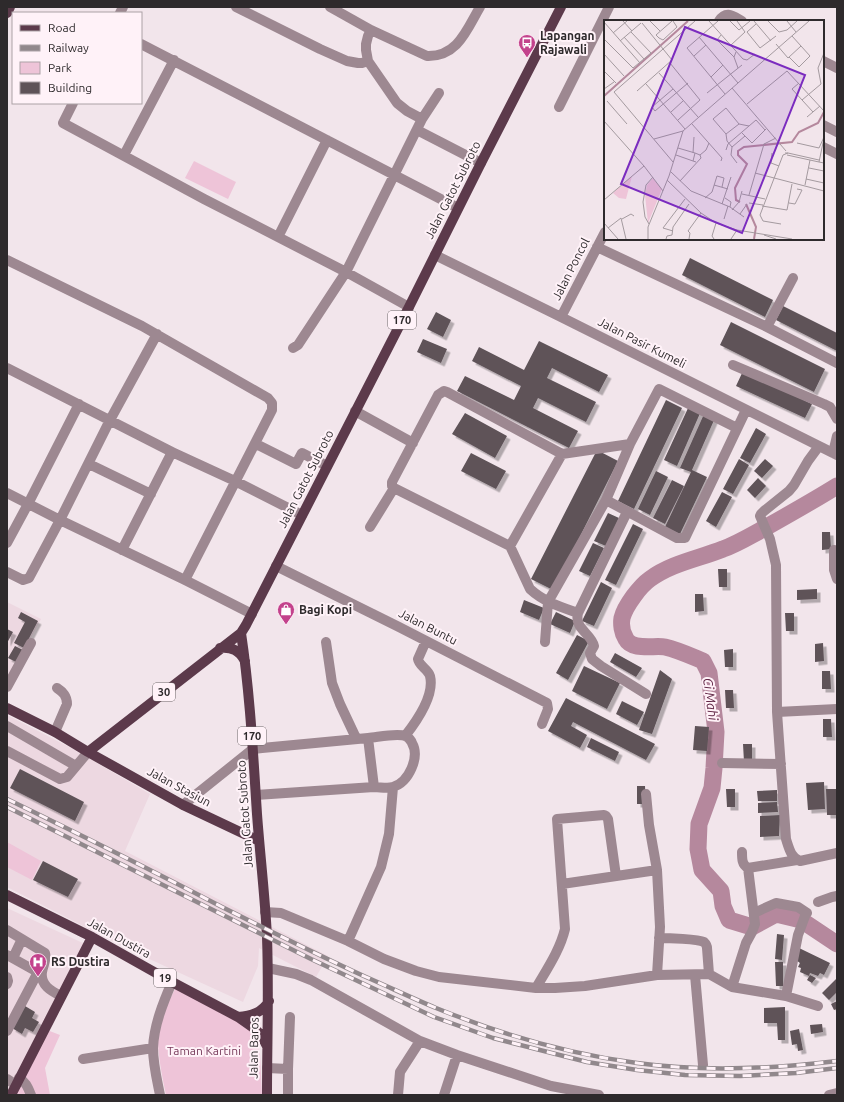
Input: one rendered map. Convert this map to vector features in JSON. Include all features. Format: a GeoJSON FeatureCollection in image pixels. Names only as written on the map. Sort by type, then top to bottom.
{"type":"FeatureCollection","features":[{"type":"Feature","properties":{"kind":"main road"},"geometry":{"type":"LineString","coordinates":[[7,13],[10,7]]}},
{"type":"Feature","properties":{"kind":"main road","name":"Jalan Gatot Subroto"},"geometry":{"type":"LineString","coordinates":[[268,1001],[267,938],[253,749],[241,632],[252,614],[561,7]]}},
{"type":"Feature","properties":{"kind":"main road","name":"30"},"geometry":{"type":"LineString","coordinates":[[88,752],[241,632]]}},
{"type":"Feature","properties":{"kind":"main road"},"geometry":{"type":"LineString","coordinates":[[220,648],[230,648],[238,651],[245,662]]}},
{"type":"Feature","properties":{"kind":"main road","name":"Jalan Stasiun"},"geometry":{"type":"LineString","coordinates":[[7,708],[55,732],[183,805],[259,841]]}},
{"type":"Feature","properties":{"kind":"main road","name":"Jalan Dustira"},"geometry":{"type":"LineString","coordinates":[[7,895],[92,937],[238,1017],[255,1028],[267,1046]]}},
{"type":"Feature","properties":{"kind":"main road"},"geometry":{"type":"LineString","coordinates":[[10,1095],[92,937]]}},
{"type":"Feature","properties":{"kind":"main road"},"geometry":{"type":"LineString","coordinates":[[238,1017],[257,1013],[264,1008],[268,1001]]}},
{"type":"Feature","properties":{"kind":"main road","name":"Jalan Baros"},"geometry":{"type":"LineString","coordinates":[[266,1095],[268,1001]]}},
{"type":"Feature","properties":{"kind":"street"},"geometry":{"type":"LineString","coordinates":[[236,7],[347,61],[358,63],[368,61]]}},
{"type":"Feature","properties":{"kind":"street"},"geometry":{"type":"LineString","coordinates":[[330,7],[371,30],[428,56],[449,51],[457,45],[480,7]]}},
{"type":"Feature","properties":{"kind":"street"},"geometry":{"type":"LineString","coordinates":[[559,107],[609,7]]}},
{"type":"Feature","properties":{"kind":"street"},"geometry":{"type":"LineString","coordinates":[[720,20],[729,14],[740,20]]}},
{"type":"Feature","properties":{"kind":"street"},"geometry":{"type":"LineString","coordinates":[[371,30],[366,44],[368,61],[397,103],[407,111],[422,119]]}},
{"type":"Feature","properties":{"kind":"street"},"geometry":{"type":"LineString","coordinates":[[142,44],[458,208]]}},
{"type":"Feature","properties":{"kind":"street"},"geometry":{"type":"LineString","coordinates":[[124,156],[174,60]]}},
{"type":"Feature","properties":{"kind":"street"},"geometry":{"type":"LineString","coordinates":[[824,62],[837,68]]}},
{"type":"Feature","properties":{"kind":"street"},"geometry":{"type":"LineString","coordinates":[[293,348],[298,345],[346,272],[422,119],[439,93]]}},
{"type":"Feature","properties":{"kind":"street"},"geometry":{"type":"LineString","coordinates":[[72,104],[63,123],[204,199],[346,272],[409,307]]}},
{"type":"Feature","properties":{"kind":"street"},"geometry":{"type":"LineString","coordinates":[[824,126],[837,132]]}},
{"type":"Feature","properties":{"kind":"street"},"geometry":{"type":"LineString","coordinates":[[417,130],[481,163]]}},
{"type":"Feature","properties":{"kind":"street"},"geometry":{"type":"LineString","coordinates":[[278,237],[327,140]]}},
{"type":"Feature","properties":{"kind":"street"},"geometry":{"type":"LineString","coordinates":[[824,148],[837,154]]}},
{"type":"Feature","properties":{"kind":"street","name":"Jalan Poncol"},"geometry":{"type":"LineString","coordinates":[[561,317],[604,234]]}},
{"type":"Feature","properties":{"kind":"street"},"geometry":{"type":"LineString","coordinates":[[597,246],[767,327],[837,363]]}},
{"type":"Feature","properties":{"kind":"street","name":"Jalan Pasir Kumeli"},"geometry":{"type":"LineString","coordinates":[[435,255],[835,454]]}},
{"type":"Feature","properties":{"kind":"street"},"geometry":{"type":"LineString","coordinates":[[7,260],[157,334],[268,398],[272,403],[272,410],[256,444],[235,481],[185,580]]}},
{"type":"Feature","properties":{"kind":"street"},"geometry":{"type":"LineString","coordinates":[[767,327],[793,278]]}},
{"type":"Feature","properties":{"kind":"street"},"geometry":{"type":"LineString","coordinates":[[7,572],[23,580],[29,578],[110,420],[157,334]]}},
{"type":"Feature","properties":{"kind":"street"},"geometry":{"type":"LineString","coordinates":[[733,365],[830,407],[837,419]]}},
{"type":"Feature","properties":{"kind":"street"},"geometry":{"type":"LineString","coordinates":[[7,368],[172,452],[235,481],[302,515]]}},
{"type":"Feature","properties":{"kind":"street"},"geometry":{"type":"LineString","coordinates":[[545,642],[548,602],[606,500],[630,444],[658,389],[737,428]]}},
{"type":"Feature","properties":{"kind":"street"},"geometry":{"type":"LineString","coordinates":[[578,613],[548,602],[535,594],[530,589],[510,546],[394,488],[392,486],[392,482],[438,395],[444,392],[448,392],[562,454],[630,444]]}},
{"type":"Feature","properties":{"kind":"street"},"geometry":{"type":"LineString","coordinates":[[7,543],[79,404]]}},
{"type":"Feature","properties":{"kind":"street"},"geometry":{"type":"LineString","coordinates":[[606,500],[677,538],[684,538],[746,410]]}},
{"type":"Feature","properties":{"kind":"street"},"geometry":{"type":"LineString","coordinates":[[355,411],[413,443]]}},
{"type":"Feature","properties":{"kind":"street"},"geometry":{"type":"LineString","coordinates":[[835,454],[837,436]]}},
{"type":"Feature","properties":{"kind":"street"},"geometry":{"type":"LineString","coordinates":[[256,444],[296,464],[302,453],[327,466]]}},
{"type":"Feature","properties":{"kind":"street"},"geometry":{"type":"LineString","coordinates":[[797,860],[790,851],[786,839],[777,712],[776,565],[771,544],[760,516],[792,488],[819,446]]}},
{"type":"Feature","properties":{"kind":"street"},"geometry":{"type":"LineString","coordinates":[[122,550],[172,452]]}},
{"type":"Feature","properties":{"kind":"street"},"geometry":{"type":"LineString","coordinates":[[510,546],[562,454]]}},
{"type":"Feature","properties":{"kind":"street"},"geometry":{"type":"LineString","coordinates":[[88,464],[151,494]]}},
{"type":"Feature","properties":{"kind":"street"},"geometry":{"type":"LineString","coordinates":[[370,527],[394,488]]}},
{"type":"Feature","properties":{"kind":"street"},"geometry":{"type":"LineString","coordinates":[[7,493],[252,614]]}},
{"type":"Feature","properties":{"kind":"street"},"geometry":{"type":"LineString","coordinates":[[627,512],[577,617],[582,630],[593,642],[594,646],[590,653],[592,659],[646,694]]}},
{"type":"Feature","properties":{"kind":"street"},"geometry":{"type":"LineString","coordinates":[[834,550],[834,570],[837,579]]}},
{"type":"Feature","properties":{"kind":"street","name":"Jalan Buntu"},"geometry":{"type":"LineString","coordinates":[[276,566],[547,703],[548,709],[542,724]]}},
{"type":"Feature","properties":{"kind":"street"},"geometry":{"type":"LineString","coordinates":[[405,736],[413,727],[429,694],[430,676],[418,662],[418,658],[426,641]]}},
{"type":"Feature","properties":{"kind":"street"},"geometry":{"type":"LineString","coordinates":[[326,642],[332,683],[356,738]]}},
{"type":"Feature","properties":{"kind":"street"},"geometry":{"type":"LineString","coordinates":[[7,687],[31,644]]}},
{"type":"Feature","properties":{"kind":"street"},"geometry":{"type":"LineString","coordinates":[[55,732],[67,704],[67,699],[63,692],[57,688]]}},
{"type":"Feature","properties":{"kind":"street"},"geometry":{"type":"LineString","coordinates":[[777,712],[837,709]]}},
{"type":"Feature","properties":{"kind":"street"},"geometry":{"type":"LineString","coordinates":[[7,726],[76,766]]}},
{"type":"Feature","properties":{"kind":"street"},"geometry":{"type":"LineString","coordinates":[[183,805],[253,749],[356,738],[396,736],[408,737],[415,748],[415,755],[407,776],[402,782],[393,787],[256,795]]}},
{"type":"Feature","properties":{"kind":"street"},"geometry":{"type":"LineString","coordinates":[[368,738],[374,788]]}},
{"type":"Feature","properties":{"kind":"street"},"geometry":{"type":"LineString","coordinates":[[7,751],[60,779],[67,777],[88,752]]}},
{"type":"Feature","properties":{"kind":"street"},"geometry":{"type":"LineString","coordinates":[[722,762],[781,764]]}},
{"type":"Feature","properties":{"kind":"street"},"geometry":{"type":"LineString","coordinates":[[348,941],[381,866],[389,834],[393,787]]}},
{"type":"Feature","properties":{"kind":"street"},"geometry":{"type":"LineString","coordinates":[[646,794],[649,825],[657,870],[659,938],[658,975]]}},
{"type":"Feature","properties":{"kind":"street"},"geometry":{"type":"LineString","coordinates":[[536,988],[549,967],[563,937],[565,929],[557,819],[604,814],[608,819],[616,876]]}},
{"type":"Feature","properties":{"kind":"street"},"geometry":{"type":"LineString","coordinates":[[732,987],[746,943],[752,932],[754,924],[748,868],[745,867],[743,863],[742,852]]}},
{"type":"Feature","properties":{"kind":"street"},"geometry":{"type":"LineString","coordinates":[[748,868],[797,860],[800,861],[837,853]]}},
{"type":"Feature","properties":{"kind":"street"},"geometry":{"type":"LineString","coordinates":[[562,884],[657,870]]}},
{"type":"Feature","properties":{"kind":"street"},"geometry":{"type":"LineString","coordinates":[[818,902],[837,896]]}},
{"type":"Feature","properties":{"kind":"street"},"geometry":{"type":"LineString","coordinates":[[754,915],[776,903],[798,907],[806,914],[798,935],[786,996]]}},
{"type":"Feature","properties":{"kind":"street"},"geometry":{"type":"LineString","coordinates":[[265,912],[281,913],[348,941],[384,959],[416,971],[439,977],[536,988],[566,988],[658,975],[709,974],[732,987],[786,996],[818,1006]]}},
{"type":"Feature","properties":{"kind":"street"},"geometry":{"type":"LineString","coordinates":[[7,930],[45,953],[46,958],[40,973],[7,1030]]}},
{"type":"Feature","properties":{"kind":"street"},"geometry":{"type":"LineString","coordinates":[[659,938],[704,942],[707,948],[709,974]]}},
{"type":"Feature","properties":{"kind":"street"},"geometry":{"type":"LineString","coordinates":[[22,939],[10,957],[40,973],[46,986],[52,992],[61,996]]}},
{"type":"Feature","properties":{"kind":"street"},"geometry":{"type":"LineString","coordinates":[[268,968],[296,974],[310,980],[420,1041],[550,1090],[599,1095]]}},
{"type":"Feature","properties":{"kind":"street"},"geometry":{"type":"LineString","coordinates":[[694,975],[703,1065]]}},
{"type":"Feature","properties":{"kind":"street"},"geometry":{"type":"LineString","coordinates":[[7,977],[7,984]]}},
{"type":"Feature","properties":{"kind":"street"},"geometry":{"type":"LineString","coordinates":[[160,1095],[154,1048],[156,1025],[162,1003],[172,982]]}},
{"type":"Feature","properties":{"kind":"street"},"geometry":{"type":"LineString","coordinates":[[288,1095],[290,1016]]}},
{"type":"Feature","properties":{"kind":"street"},"geometry":{"type":"LineString","coordinates":[[398,1095],[400,1072],[420,1041]]}},
{"type":"Feature","properties":{"kind":"street"},"geometry":{"type":"LineString","coordinates":[[84,1059],[154,1048]]}},
{"type":"Feature","properties":{"kind":"street"},"geometry":{"type":"LineString","coordinates":[[444,1095],[457,1055]]}},
{"type":"Feature","properties":{"kind":"street"},"geometry":{"type":"LineString","coordinates":[[267,1068],[288,1069]]}},
{"type":"Feature","properties":{"kind":"street"},"geometry":{"type":"LineString","coordinates":[[7,1079],[18,1082],[24,1080],[31,1095]]}},
{"type":"Feature","properties":{"kind":"street"},"geometry":{"type":"LineString","coordinates":[[829,1095],[837,1093]]}},
{"type":"Feature","properties":{"kind":"shaded area"},"geometry":{"type":"Polygon","coordinates":[[[7,602],[41,619],[7,682],[7,602]]]}},
{"type":"Feature","properties":{"kind":"shaded area"},"geometry":{"type":"Polygon","coordinates":[[[7,715],[73,749],[150,794],[125,851],[328,956],[316,977],[259,948],[258,966],[243,1002],[132,951],[7,887],[7,715]]]}},
{"type":"Feature","properties":{"kind":"shaded area","name":"RS Dustira"},"geometry":{"type":"Polygon","coordinates":[[[7,908],[85,944],[7,1095],[7,908]]]}},
{"type":"Feature","properties":{"kind":"green space"},"geometry":{"type":"Polygon","coordinates":[[[194,161],[236,182],[228,199],[185,178],[194,161]]]}},
{"type":"Feature","properties":{"kind":"green space"},"geometry":{"type":"Polygon","coordinates":[[[7,842],[41,861],[32,880],[7,867],[7,842]]]}},
{"type":"Feature","properties":{"kind":"green space","name":"Taman Kartini"},"geometry":{"type":"Polygon","coordinates":[[[175,989],[233,1017],[254,1033],[260,1054],[262,1095],[166,1095],[159,1058],[158,1029],[160,1021],[175,989]]]}},
{"type":"Feature","properties":{"kind":"green space"},"geometry":{"type":"Polygon","coordinates":[[[47,1030],[60,1035],[45,1068],[50,1095],[14,1095],[47,1030]]]}},
{"type":"Feature","properties":{"kind":"building"},"geometry":{"type":"Polygon","coordinates":[[[690,258],[773,300],[765,317],[682,275],[690,258]]]}},
{"type":"Feature","properties":{"kind":"building"},"geometry":{"type":"Polygon","coordinates":[[[783,306],[837,333],[837,351],[776,320],[783,306]]]}},
{"type":"Feature","properties":{"kind":"building"},"geometry":{"type":"Polygon","coordinates":[[[436,312],[451,320],[443,337],[427,329],[436,312]]]}},
{"type":"Feature","properties":{"kind":"building"},"geometry":{"type":"Polygon","coordinates":[[[731,322],[825,369],[814,392],[720,345],[731,322]]]}},
{"type":"Feature","properties":{"kind":"building"},"geometry":{"type":"Polygon","coordinates":[[[423,339],[447,349],[441,363],[417,352],[423,339]]]}},
{"type":"Feature","properties":{"kind":"building"},"geometry":{"type":"Polygon","coordinates":[[[539,341],[608,375],[599,392],[552,368],[547,378],[596,402],[586,422],[538,398],[533,408],[578,431],[569,448],[457,391],[465,376],[514,400],[521,386],[472,361],[479,347],[524,370],[539,341]]]}},
{"type":"Feature","properties":{"kind":"building"},"geometry":{"type":"Polygon","coordinates":[[[743,371],[812,404],[805,418],[736,386],[743,371]]]}},
{"type":"Feature","properties":{"kind":"building"},"geometry":{"type":"Polygon","coordinates":[[[666,400],[682,408],[634,509],[618,501],[666,400]]]}},
{"type":"Feature","properties":{"kind":"building"},"geometry":{"type":"Polygon","coordinates":[[[689,406],[701,411],[677,466],[664,460],[689,406]]]}},
{"type":"Feature","properties":{"kind":"building"},"geometry":{"type":"Polygon","coordinates":[[[465,413],[507,436],[495,458],[452,434],[465,413]]]}},
{"type":"Feature","properties":{"kind":"building"},"geometry":{"type":"Polygon","coordinates":[[[704,414],[715,418],[692,470],[707,477],[680,534],[665,527],[691,472],[680,468],[704,414]]]}},
{"type":"Feature","properties":{"kind":"building"},"geometry":{"type":"Polygon","coordinates":[[[756,428],[766,434],[750,463],[740,458],[756,428]]]}},
{"type":"Feature","properties":{"kind":"building"},"geometry":{"type":"Polygon","coordinates":[[[597,450],[618,461],[553,590],[531,579],[597,450]]]}},
{"type":"Feature","properties":{"kind":"building"},"geometry":{"type":"Polygon","coordinates":[[[471,453],[506,471],[496,489],[461,471],[471,453]]]}},
{"type":"Feature","properties":{"kind":"building"},"geometry":{"type":"Polygon","coordinates":[[[739,459],[749,465],[733,494],[723,489],[739,459]]]}},
{"type":"Feature","properties":{"kind":"building"},"geometry":{"type":"Polygon","coordinates":[[[765,459],[773,466],[762,478],[754,471],[765,459]]]}},
{"type":"Feature","properties":{"kind":"building"},"geometry":{"type":"Polygon","coordinates":[[[656,471],[668,477],[650,515],[638,509],[656,471]]]}},
{"type":"Feature","properties":{"kind":"building"},"geometry":{"type":"Polygon","coordinates":[[[758,478],[766,486],[755,498],[747,490],[758,478]]]}},
{"type":"Feature","properties":{"kind":"building"},"geometry":{"type":"Polygon","coordinates":[[[672,480],[684,486],[665,524],[653,518],[672,480]]]}},
{"type":"Feature","properties":{"kind":"building"},"geometry":{"type":"Polygon","coordinates":[[[722,492],[732,497],[716,527],[706,521],[722,492]]]}},
{"type":"Feature","properties":{"kind":"building"},"geometry":{"type":"Polygon","coordinates":[[[608,513],[619,518],[606,546],[594,541],[608,513]]]}},
{"type":"Feature","properties":{"kind":"building"},"geometry":{"type":"Polygon","coordinates":[[[633,524],[643,529],[616,585],[605,580],[633,524]]]}},
{"type":"Feature","properties":{"kind":"building"},"geometry":{"type":"Polygon","coordinates":[[[822,532],[830,532],[831,549],[822,550],[822,532]]]}},
{"type":"Feature","properties":{"kind":"building"},"geometry":{"type":"Polygon","coordinates":[[[593,543],[604,548],[590,576],[579,571],[593,543]]]}},
{"type":"Feature","properties":{"kind":"building"},"geometry":{"type":"Polygon","coordinates":[[[718,569],[727,569],[727,587],[719,587],[718,569]]]}},
{"type":"Feature","properties":{"kind":"building"},"geometry":{"type":"Polygon","coordinates":[[[601,582],[612,588],[594,626],[582,621],[601,582]]]}},
{"type":"Feature","properties":{"kind":"building"},"geometry":{"type":"Polygon","coordinates":[[[817,589],[817,599],[797,600],[797,590],[817,589]]]}},
{"type":"Feature","properties":{"kind":"building"},"geometry":{"type":"Polygon","coordinates":[[[695,594],[703,594],[704,611],[695,612],[695,594]]]}},
{"type":"Feature","properties":{"kind":"building"},"geometry":{"type":"Polygon","coordinates":[[[524,600],[544,608],[539,620],[520,612],[524,600]]]}},
{"type":"Feature","properties":{"kind":"building"},"geometry":{"type":"Polygon","coordinates":[[[21,612],[38,621],[24,648],[14,643],[25,622],[18,618],[21,612]]]}},
{"type":"Feature","properties":{"kind":"building"},"geometry":{"type":"Polygon","coordinates":[[[556,612],[575,621],[570,633],[550,624],[556,612]]]}},
{"type":"Feature","properties":{"kind":"building"},"geometry":{"type":"Polygon","coordinates":[[[785,613],[794,613],[794,631],[786,631],[785,613]]]}},
{"type":"Feature","properties":{"kind":"building"},"geometry":{"type":"Polygon","coordinates":[[[7,629],[13,632],[7,643],[7,629]]]}},
{"type":"Feature","properties":{"kind":"building"},"geometry":{"type":"Polygon","coordinates":[[[577,635],[589,641],[568,680],[556,673],[577,635]]]}},
{"type":"Feature","properties":{"kind":"building"},"geometry":{"type":"Polygon","coordinates":[[[823,643],[824,661],[815,662],[815,644],[823,643]]]}},
{"type":"Feature","properties":{"kind":"building"},"geometry":{"type":"Polygon","coordinates":[[[15,646],[23,650],[16,662],[8,658],[15,646]]]}},
{"type":"Feature","properties":{"kind":"building"},"geometry":{"type":"Polygon","coordinates":[[[733,649],[733,667],[725,667],[724,650],[733,649]]]}},
{"type":"Feature","properties":{"kind":"building"},"geometry":{"type":"Polygon","coordinates":[[[615,653],[642,668],[636,677],[610,662],[615,653]]]}},
{"type":"Feature","properties":{"kind":"building"},"geometry":{"type":"Polygon","coordinates":[[[584,666],[620,683],[607,709],[572,691],[584,666]]]}},
{"type":"Feature","properties":{"kind":"building"},"geometry":{"type":"Polygon","coordinates":[[[660,670],[672,679],[652,734],[639,730],[660,670]]]}},
{"type":"Feature","properties":{"kind":"building"},"geometry":{"type":"Polygon","coordinates":[[[822,671],[830,671],[831,689],[822,689],[822,671]]]}},
{"type":"Feature","properties":{"kind":"building"},"geometry":{"type":"Polygon","coordinates":[[[725,690],[733,690],[734,708],[726,708],[725,690]]]}},
{"type":"Feature","properties":{"kind":"building"},"geometry":{"type":"Polygon","coordinates":[[[566,698],[655,744],[646,760],[573,722],[571,726],[587,735],[580,748],[548,731],[566,698]]]}},
{"type":"Feature","properties":{"kind":"building"},"geometry":{"type":"Polygon","coordinates":[[[622,701],[644,712],[637,725],[616,714],[622,701]]]}},
{"type":"Feature","properties":{"kind":"building"},"geometry":{"type":"Polygon","coordinates":[[[823,719],[831,719],[832,737],[823,737],[823,719]]]}},
{"type":"Feature","properties":{"kind":"building"},"geometry":{"type":"Polygon","coordinates":[[[695,726],[709,727],[707,751],[693,750],[695,726]]]}},
{"type":"Feature","properties":{"kind":"building"},"geometry":{"type":"Polygon","coordinates":[[[591,738],[619,752],[615,761],[587,747],[591,738]]]}},
{"type":"Feature","properties":{"kind":"building"},"geometry":{"type":"Polygon","coordinates":[[[743,744],[752,744],[752,761],[744,762],[743,744]]]}},
{"type":"Feature","properties":{"kind":"building"},"geometry":{"type":"Polygon","coordinates":[[[20,769],[84,802],[75,821],[10,788],[20,769]]]}},
{"type":"Feature","properties":{"kind":"building"},"geometry":{"type":"Polygon","coordinates":[[[824,782],[825,809],[808,810],[806,783],[824,782]]]}},
{"type":"Feature","properties":{"kind":"building"},"geometry":{"type":"Polygon","coordinates":[[[637,786],[645,786],[646,804],[637,804],[637,786]]]}},
{"type":"Feature","properties":{"kind":"building"},"geometry":{"type":"Polygon","coordinates":[[[726,789],[735,789],[735,807],[727,807],[726,789]]]}},
{"type":"Feature","properties":{"kind":"building"},"geometry":{"type":"Polygon","coordinates":[[[826,789],[837,789],[837,815],[827,815],[826,789]]]}},
{"type":"Feature","properties":{"kind":"building"},"geometry":{"type":"Polygon","coordinates":[[[777,790],[777,801],[758,801],[757,791],[777,790]]]}},
{"type":"Feature","properties":{"kind":"building"},"geometry":{"type":"Polygon","coordinates":[[[777,802],[778,812],[758,813],[758,803],[777,802]]]}},
{"type":"Feature","properties":{"kind":"building"},"geometry":{"type":"Polygon","coordinates":[[[780,815],[779,836],[760,837],[760,816],[780,815]]]}},
{"type":"Feature","properties":{"kind":"building"},"geometry":{"type":"Polygon","coordinates":[[[43,861],[78,879],[68,897],[33,880],[43,861]]]}},
{"type":"Feature","properties":{"kind":"building"},"geometry":{"type":"Polygon","coordinates":[[[777,934],[784,935],[782,960],[775,959],[777,934]]]}},
{"type":"Feature","properties":{"kind":"building"},"geometry":{"type":"Polygon","coordinates":[[[799,948],[830,963],[824,975],[820,973],[818,976],[810,973],[809,976],[800,972],[801,968],[798,967],[800,963],[796,960],[799,948]]]}},
{"type":"Feature","properties":{"kind":"building"},"geometry":{"type":"Polygon","coordinates":[[[775,962],[783,962],[783,986],[776,986],[775,962]]]}},
{"type":"Feature","properties":{"kind":"building"},"geometry":{"type":"Polygon","coordinates":[[[810,975],[816,978],[812,983],[807,980],[810,975]]]}},
{"type":"Feature","properties":{"kind":"building"},"geometry":{"type":"Polygon","coordinates":[[[837,978],[837,992],[829,1000],[822,993],[837,978]]]}},
{"type":"Feature","properties":{"kind":"building"},"geometry":{"type":"Polygon","coordinates":[[[837,1001],[837,1009],[834,1010],[831,1004],[837,1001]]]}},
{"type":"Feature","properties":{"kind":"building"},"geometry":{"type":"Polygon","coordinates":[[[25,1006],[35,1012],[32,1018],[39,1022],[33,1032],[25,1028],[22,1034],[12,1028],[25,1006]]]}},
{"type":"Feature","properties":{"kind":"building"},"geometry":{"type":"Polygon","coordinates":[[[785,1007],[785,1040],[778,1040],[777,1023],[764,1023],[764,1008],[785,1007]]]}},
{"type":"Feature","properties":{"kind":"building"},"geometry":{"type":"Polygon","coordinates":[[[822,1024],[823,1032],[811,1034],[810,1025],[822,1024]]]}},
{"type":"Feature","properties":{"kind":"building"},"geometry":{"type":"Polygon","coordinates":[[[799,1029],[803,1050],[798,1051],[797,1044],[792,1045],[790,1031],[799,1029]]]}},
{"type":"Feature","properties":{"kind":"waterway","name":"Ci Mahi"},"geometry":{"type":"LineString","coordinates":[[837,486],[728,547],[676,565],[658,574],[642,586],[626,608],[622,618],[622,628],[629,643],[644,647],[665,647],[680,651],[703,661],[709,673],[716,732],[714,768],[712,788],[699,824],[698,849],[702,870],[721,891],[723,906],[729,920],[752,927],[776,914],[801,920],[837,944]]}},
{"type":"Feature","properties":{"kind":"railway"},"geometry":{"type":"LineString","coordinates":[[7,799],[348,969],[436,1008],[535,1042],[611,1059],[687,1068],[762,1068],[837,1061]]}},
{"type":"Feature","properties":{"kind":"railway"},"geometry":{"type":"LineString","coordinates":[[7,807],[311,959],[434,1017],[493,1038],[587,1062],[637,1070],[685,1075],[740,1076],[796,1073],[837,1068]]}},
{"type":"Feature","properties":{"kind":"place","name":"Lapangan Rajawali"},"geometry":{"type":"Point","coordinates":[527,58]}},
{"type":"Feature","properties":{"kind":"place","name":"Bagi Kopi"},"geometry":{"type":"Point","coordinates":[286,625]}},
{"type":"Feature","properties":{"kind":"place","name":"RS Dustira"},"geometry":{"type":"Point","coordinates":[38,977]}}]}
